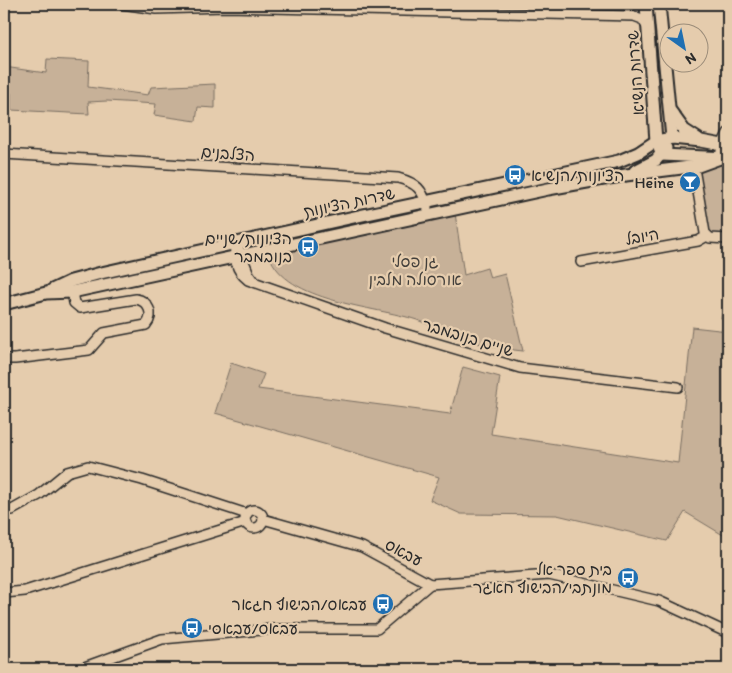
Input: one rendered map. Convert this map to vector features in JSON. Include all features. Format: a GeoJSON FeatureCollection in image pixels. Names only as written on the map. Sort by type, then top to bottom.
{"type":"FeatureCollection","features":[{"type":"Feature","properties":{"kind":"street"},"geometry":{"type":"LineString","coordinates":[[122,4],[156,8],[225,5],[634,16],[642,20],[649,29]]}},
{"type":"Feature","properties":{"kind":"street"},"geometry":{"type":"LineString","coordinates":[[634,16],[642,11],[646,4]]}},
{"type":"Feature","properties":{"kind":"street","name":"שדרות הנשיא"},"geometry":{"type":"LineString","coordinates":[[646,4],[656,141],[662,155]]}},
{"type":"Feature","properties":{"kind":"street","name":"שדרות הנשיא"},"geometry":{"type":"LineString","coordinates":[[659,4],[672,138]]}},
{"type":"Feature","properties":{"kind":"street"},"geometry":{"type":"LineString","coordinates":[[669,109],[684,130],[701,141]]}},
{"type":"Feature","properties":{"kind":"street"},"geometry":{"type":"LineString","coordinates":[[724,158],[728,133]]}},
{"type":"Feature","properties":{"kind":"street"},"geometry":{"type":"LineString","coordinates":[[626,175],[649,164],[662,155],[672,138]]}},
{"type":"Feature","properties":{"kind":"street"},"geometry":{"type":"LineString","coordinates":[[656,141],[672,138],[725,146]]}},
{"type":"Feature","properties":{"kind":"street","name":"שדרות הציונות"},"geometry":{"type":"LineString","coordinates":[[4,304],[46,293],[71,281],[235,243],[619,161],[638,153],[656,141]]}},
{"type":"Feature","properties":{"kind":"street","name":"הצלבנים"},"geometry":{"type":"LineString","coordinates":[[4,154],[398,178],[418,186],[424,195],[429,214]]}},
{"type":"Feature","properties":{"kind":"street"},"geometry":{"type":"LineString","coordinates":[[662,155],[724,158]]}},
{"type":"Feature","properties":{"kind":"street"},"geometry":{"type":"LineString","coordinates":[[626,175],[689,168],[724,158]]}},
{"type":"Feature","properties":{"kind":"street"},"geometry":{"type":"LineString","coordinates":[[689,168],[695,174],[704,231],[707,236],[728,239]]}},
{"type":"Feature","properties":{"kind":"street","name":"שדרות הציונות"},"geometry":{"type":"LineString","coordinates":[[46,293],[72,292],[429,214],[626,175]]}},
{"type":"Feature","properties":{"kind":"street","name":"היובל"},"geometry":{"type":"LineString","coordinates":[[581,262],[698,241],[707,236]]}},
{"type":"Feature","properties":{"kind":"street","name":"שניים בנובמבר"},"geometry":{"type":"LineString","coordinates":[[235,243],[238,257],[257,284],[385,328],[520,368],[678,388]]}},
{"type":"Feature","properties":{"kind":"street"},"geometry":{"type":"LineString","coordinates":[[4,359],[89,350],[104,333],[146,325],[150,319],[149,308],[142,300],[136,299],[80,308],[74,303],[72,292]]}},
{"type":"Feature","properties":{"kind":"street"},"geometry":{"type":"LineString","coordinates":[[4,510],[12,510],[39,494],[67,472],[88,466],[142,480],[247,518]]}},
{"type":"Feature","properties":{"kind":"street"},"geometry":{"type":"LineString","coordinates":[[4,593],[25,591],[247,518],[256,510],[261,513],[262,525],[256,528],[250,527],[247,518]]}},
{"type":"Feature","properties":{"kind":"street","name":"עבאס"},"geometry":{"type":"LineString","coordinates":[[79,669],[162,639],[272,629],[376,629],[430,584],[362,547],[263,519]]}},
{"type":"Feature","properties":{"kind":"street"},"geometry":{"type":"LineString","coordinates":[[430,584],[549,575],[659,601],[728,633]]}},
{"type":"Feature","properties":{"kind":"green space"},"geometry":{"type":"Polygon","coordinates":[[[47,59],[89,61],[88,87],[148,95],[151,87],[215,84],[215,108],[198,107],[196,121],[154,115],[156,104],[107,101],[88,102],[89,114],[11,110],[11,93],[4,92],[4,67],[46,73],[47,59]]]}},
{"type":"Feature","properties":{"kind":"green space"},"geometry":{"type":"Polygon","coordinates":[[[725,162],[728,163],[728,236],[713,236],[708,233],[705,222],[699,170],[725,162]]]}},
{"type":"Feature","properties":{"kind":"green space","name":"גן פסלי אורסולה מלבין"},"geometry":{"type":"Polygon","coordinates":[[[455,213],[464,275],[487,268],[490,278],[505,274],[523,351],[474,342],[417,320],[356,306],[312,293],[293,283],[279,271],[269,255],[455,213]]]}},
{"type":"Feature","properties":{"kind":"green space"},"geometry":{"type":"Polygon","coordinates":[[[692,327],[728,331],[728,538],[685,512],[667,541],[557,515],[461,514],[430,500],[439,477],[215,413],[231,363],[264,374],[258,389],[450,414],[463,367],[500,377],[491,434],[678,463],[692,327]]]}},
{"type":"Feature","properties":{"kind":"shaded area"},"geometry":{"type":"Polygon","coordinates":[[[725,300],[728,300],[728,319],[721,318],[725,300]]]}},
{"type":"Feature","properties":{"kind":"place","name":"הציונות/הנשיא"},"geometry":{"type":"Point","coordinates":[515,175]}},
{"type":"Feature","properties":{"kind":"place","name":"Heine"},"geometry":{"type":"Point","coordinates":[690,182]}},
{"type":"Feature","properties":{"kind":"place","name":"הציונות/שניים בנובמבר"},"geometry":{"type":"Point","coordinates":[308,247]}},
{"type":"Feature","properties":{"kind":"place","name":"בית ספר אל מונתבי/הבישוף חאגר"},"geometry":{"type":"Point","coordinates":[628,578]}},
{"type":"Feature","properties":{"kind":"place","name":"עבאס/הבישוף חגאר"},"geometry":{"type":"Point","coordinates":[383,604]}},
{"type":"Feature","properties":{"kind":"place","name":"עבאס/עבאסי"},"geometry":{"type":"Point","coordinates":[192,628]}}]}
